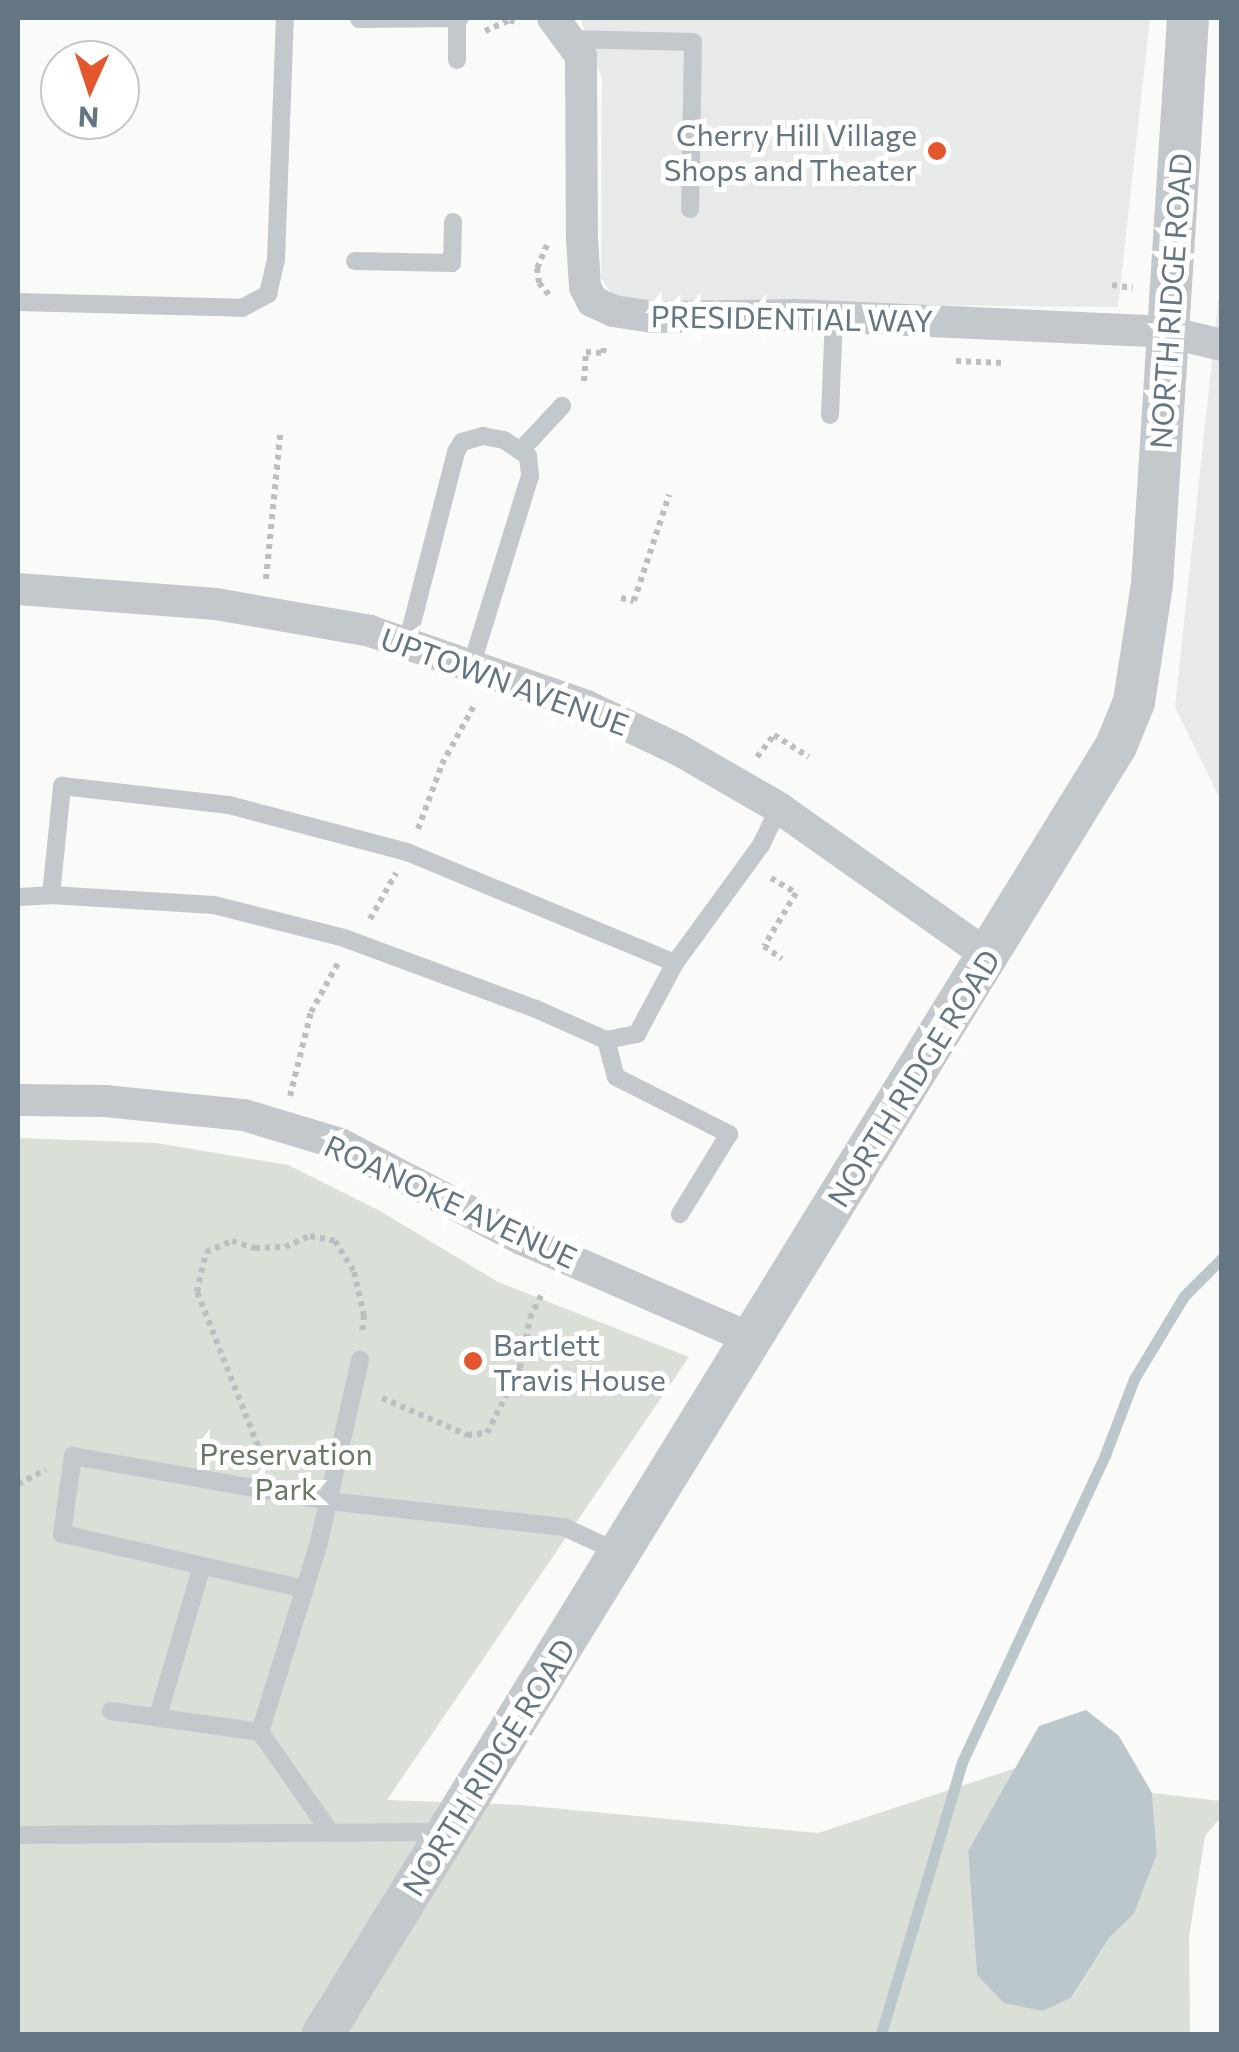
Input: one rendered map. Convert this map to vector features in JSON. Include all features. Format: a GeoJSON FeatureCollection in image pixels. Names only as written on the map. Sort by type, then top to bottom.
{"type":"FeatureCollection","features":[{"type":"Feature","properties":{"kind":"street","name":"NORTH RIDGE ROAD"},"geometry":{"type":"LineString","coordinates":[[322,2034],[1116,746],[1134,702],[1152,584],[1188,18]]}},
{"type":"Feature","properties":{"kind":"street","name":"PRESIDENTIAL WAY"},"geometry":{"type":"LineString","coordinates":[[550,28],[580,56],[585,287],[592,301],[612,311],[652,317],[834,316],[1168,332],[1222,345]]}},
{"type":"Feature","properties":{"kind":"street","name":"UPTOWN AVENUE"},"geometry":{"type":"LineString","coordinates":[[18,589],[216,604],[370,631],[602,713],[779,808],[989,956]]}},
{"type":"Feature","properties":{"kind":"street","name":"ROANOKE AVENUE"},"geometry":{"type":"LineString","coordinates":[[18,1100],[106,1101],[244,1116],[340,1144],[522,1239],[752,1339]]}},
{"type":"Feature","properties":{"kind":"lane"},"geometry":{"type":"LineString","coordinates":[[18,302],[242,308],[268,294],[276,260],[285,18]]}},
{"type":"Feature","properties":{"kind":"lane"},"geometry":{"type":"LineString","coordinates":[[359,20],[458,18],[457,60]]}},
{"type":"Feature","properties":{"kind":"lane"},"geometry":{"type":"LineString","coordinates":[[550,28],[694,42],[690,209]]}},
{"type":"Feature","properties":{"kind":"lane"},"geometry":{"type":"LineString","coordinates":[[355,261],[452,264],[453,222]]}},
{"type":"Feature","properties":{"kind":"lane"},"geometry":{"type":"LineString","coordinates":[[830,415],[834,316]]}},
{"type":"Feature","properties":{"kind":"lane"},"geometry":{"type":"LineString","coordinates":[[522,450],[562,406]]}},
{"type":"Feature","properties":{"kind":"lane"},"geometry":{"type":"LineString","coordinates":[[406,642],[462,442],[483,436],[522,450]]}},
{"type":"Feature","properties":{"kind":"lane"},"geometry":{"type":"LineString","coordinates":[[472,664],[530,476],[522,450]]}},
{"type":"Feature","properties":{"kind":"lane"},"geometry":{"type":"LineString","coordinates":[[51,896],[62,786],[229,805],[407,852],[675,963]]}},
{"type":"Feature","properties":{"kind":"lane"},"geometry":{"type":"LineString","coordinates":[[18,896],[214,905],[344,938],[606,1040],[637,1034],[675,963],[761,845],[779,808]]}},
{"type":"Feature","properties":{"kind":"lane"},"geometry":{"type":"LineString","coordinates":[[606,1040],[616,1077],[729,1134],[680,1214]]}},
{"type":"Feature","properties":{"kind":"lane"},"geometry":{"type":"LineString","coordinates":[[260,1732],[305,1589],[360,1360]]}},
{"type":"Feature","properties":{"kind":"lane"},"geometry":{"type":"LineString","coordinates":[[305,1589],[62,1534],[74,1456],[328,1501],[564,1527],[620,1553]]}},
{"type":"Feature","properties":{"kind":"lane"},"geometry":{"type":"LineString","coordinates":[[158,1716],[202,1566]]}},
{"type":"Feature","properties":{"kind":"lane"},"geometry":{"type":"LineString","coordinates":[[111,1711],[260,1732],[330,1832]]}},
{"type":"Feature","properties":{"kind":"lane"},"geometry":{"type":"LineString","coordinates":[[18,1836],[448,1832]]}},
{"type":"Feature","properties":{"kind":"path"},"geometry":{"type":"LineString","coordinates":[[479,34],[510,20],[550,28]]}},
{"type":"Feature","properties":{"kind":"path"},"geometry":{"type":"LineString","coordinates":[[547,226],[547,245],[536,268],[540,283],[560,308]]}},
{"type":"Feature","properties":{"kind":"path"},"geometry":{"type":"LineString","coordinates":[[1112,285],[1135,288]]}},
{"type":"Feature","properties":{"kind":"path"},"geometry":{"type":"LineString","coordinates":[[584,381],[586,352],[604,353],[605,343]]}},
{"type":"Feature","properties":{"kind":"path"},"geometry":{"type":"LineString","coordinates":[[266,580],[280,436]]}},
{"type":"Feature","properties":{"kind":"path"},"geometry":{"type":"LineString","coordinates":[[621,598],[634,601],[669,495]]}},
{"type":"Feature","properties":{"kind":"path"},"geometry":{"type":"LineString","coordinates":[[414,840],[442,764],[478,698]]}},
{"type":"Feature","properties":{"kind":"path"},"geometry":{"type":"LineString","coordinates":[[756,758],[774,735],[809,757]]}},
{"type":"Feature","properties":{"kind":"path"},"geometry":{"type":"LineString","coordinates":[[365,929],[399,867]]}},
{"type":"Feature","properties":{"kind":"path"},"geometry":{"type":"LineString","coordinates":[[775,868],[768,876],[796,893],[764,946],[782,959]]}},
{"type":"Feature","properties":{"kind":"path"},"geometry":{"type":"LineString","coordinates":[[288,1100],[311,1012],[343,953]]}},
{"type":"Feature","properties":{"kind":"path"},"geometry":{"type":"LineString","coordinates":[[258,1446],[198,1292],[206,1252],[232,1241],[255,1248],[285,1247],[310,1236],[335,1241],[354,1272],[364,1314],[360,1360]]}},
{"type":"Feature","properties":{"kind":"path"},"geometry":{"type":"LineString","coordinates":[[382,1398],[467,1435],[486,1434],[520,1368],[530,1318],[543,1291]]}},
{"type":"Feature","properties":{"kind":"shaded area"},"geometry":{"type":"Polygon","coordinates":[[[580,18],[1150,18],[1118,307],[636,302],[613,296],[601,278],[602,78],[580,18]]]}},
{"type":"Feature","properties":{"kind":"shaded area"},"geometry":{"type":"Polygon","coordinates":[[[1221,275],[1221,801],[1175,707],[1221,275]]]}},
{"type":"Feature","properties":{"kind":"shaded area"},"geometry":{"type":"Polygon","coordinates":[[[1086,1710],[1119,1736],[1152,1793],[1157,1854],[1134,1914],[1109,1938],[1072,1997],[1043,2011],[1004,2003],[977,1975],[968,1851],[1039,1726],[1086,1710]]]}},
{"type":"Feature","properties":{"kind":"green space","name":"Preservation Park"},"geometry":{"type":"Polygon","coordinates":[[[18,1138],[156,1143],[288,1165],[380,1211],[498,1282],[689,1357],[387,1800],[520,1805],[818,1833],[1016,1768],[968,1851],[977,1975],[1073,1997],[1109,1938],[1134,1914],[1157,1854],[1152,1793],[1221,1801],[1221,1817],[1205,1836],[1189,1937],[1190,2034],[18,2034],[18,1138]]]}},
{"type":"Feature","properties":{"kind":"waterway"},"geometry":{"type":"LineString","coordinates":[[881,2034],[962,1762],[1105,1455],[1134,1379],[1184,1296],[1222,1258]]}},
{"type":"Feature","properties":{"kind":"place","name":"Cherry Hill Village Shops and Theater"},"geometry":{"type":"Point","coordinates":[937,151]}},
{"type":"Feature","properties":{"kind":"place","name":"Bartlett Travis House"},"geometry":{"type":"Point","coordinates":[473,1361]}}]}
